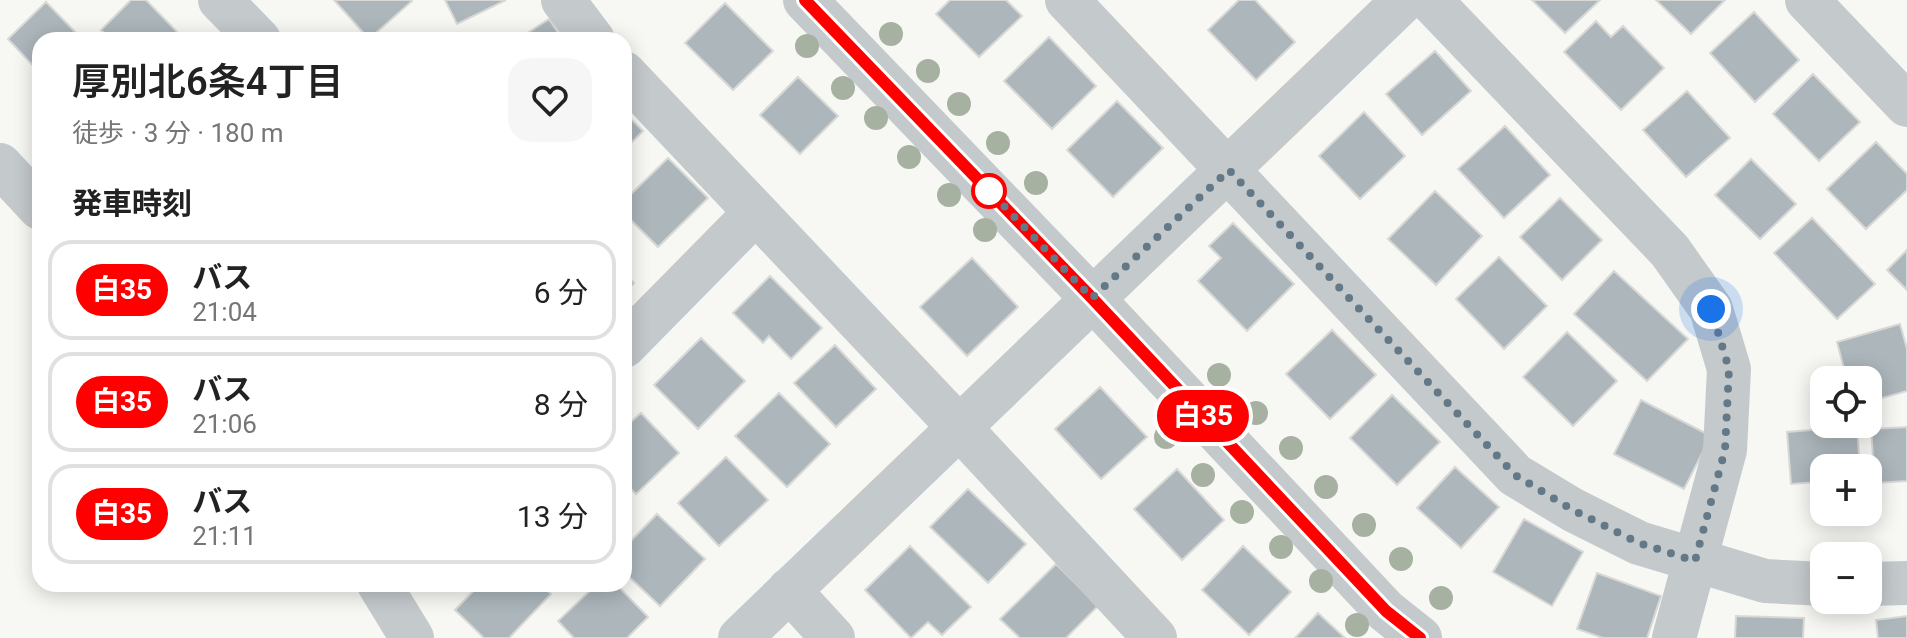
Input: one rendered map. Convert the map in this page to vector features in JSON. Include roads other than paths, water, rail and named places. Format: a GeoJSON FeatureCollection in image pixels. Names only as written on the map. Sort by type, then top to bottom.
{"type":"FeatureCollection","features":[{"type":"Feature","properties":{"kind":"street"},"geometry":{"type":"LineString","coordinates":[[220,0],[251,32]]}},
{"type":"Feature","properties":{"kind":"street"},"geometry":{"type":"LineString","coordinates":[[563,0],[587,32]]}},
{"type":"Feature","properties":{"kind":"street"},"geometry":{"type":"LineString","coordinates":[[805,0],[1092,298],[1386,611],[1420,638]]}},
{"type":"Feature","properties":{"kind":"street"},"geometry":{"type":"LineString","coordinates":[[1067,0],[1515,475],[1573,510],[1639,543],[1765,581],[1810,583]]}},
{"type":"Feature","properties":{"kind":"street"},"geometry":{"type":"LineString","coordinates":[[740,638],[1404,0]]}},
{"type":"Feature","properties":{"kind":"street"},"geometry":{"type":"LineString","coordinates":[[1430,0],[1670,251],[1711,309],[1729,369],[1725,450],[1674,638]]}},
{"type":"Feature","properties":{"kind":"street"},"geometry":{"type":"LineString","coordinates":[[1807,0],[1907,105]]}},
{"type":"Feature","properties":{"kind":"street"},"geometry":{"type":"LineString","coordinates":[[632,82],[1155,638]]}},
{"type":"Feature","properties":{"kind":"street"},"geometry":{"type":"LineString","coordinates":[[0,165],[32,199]]}},
{"type":"Feature","properties":{"kind":"street"},"geometry":{"type":"LineString","coordinates":[[632,338],[755,213]]}},
{"type":"Feature","properties":{"kind":"street"},"geometry":{"type":"LineString","coordinates":[[1882,584],[1907,583]]}},
{"type":"Feature","properties":{"kind":"street"},"geometry":{"type":"LineString","coordinates":[[789,590],[833,638]]}},
{"type":"Feature","properties":{"kind":"street"},"geometry":{"type":"LineString","coordinates":[[385,592],[412,638]]}}]}
